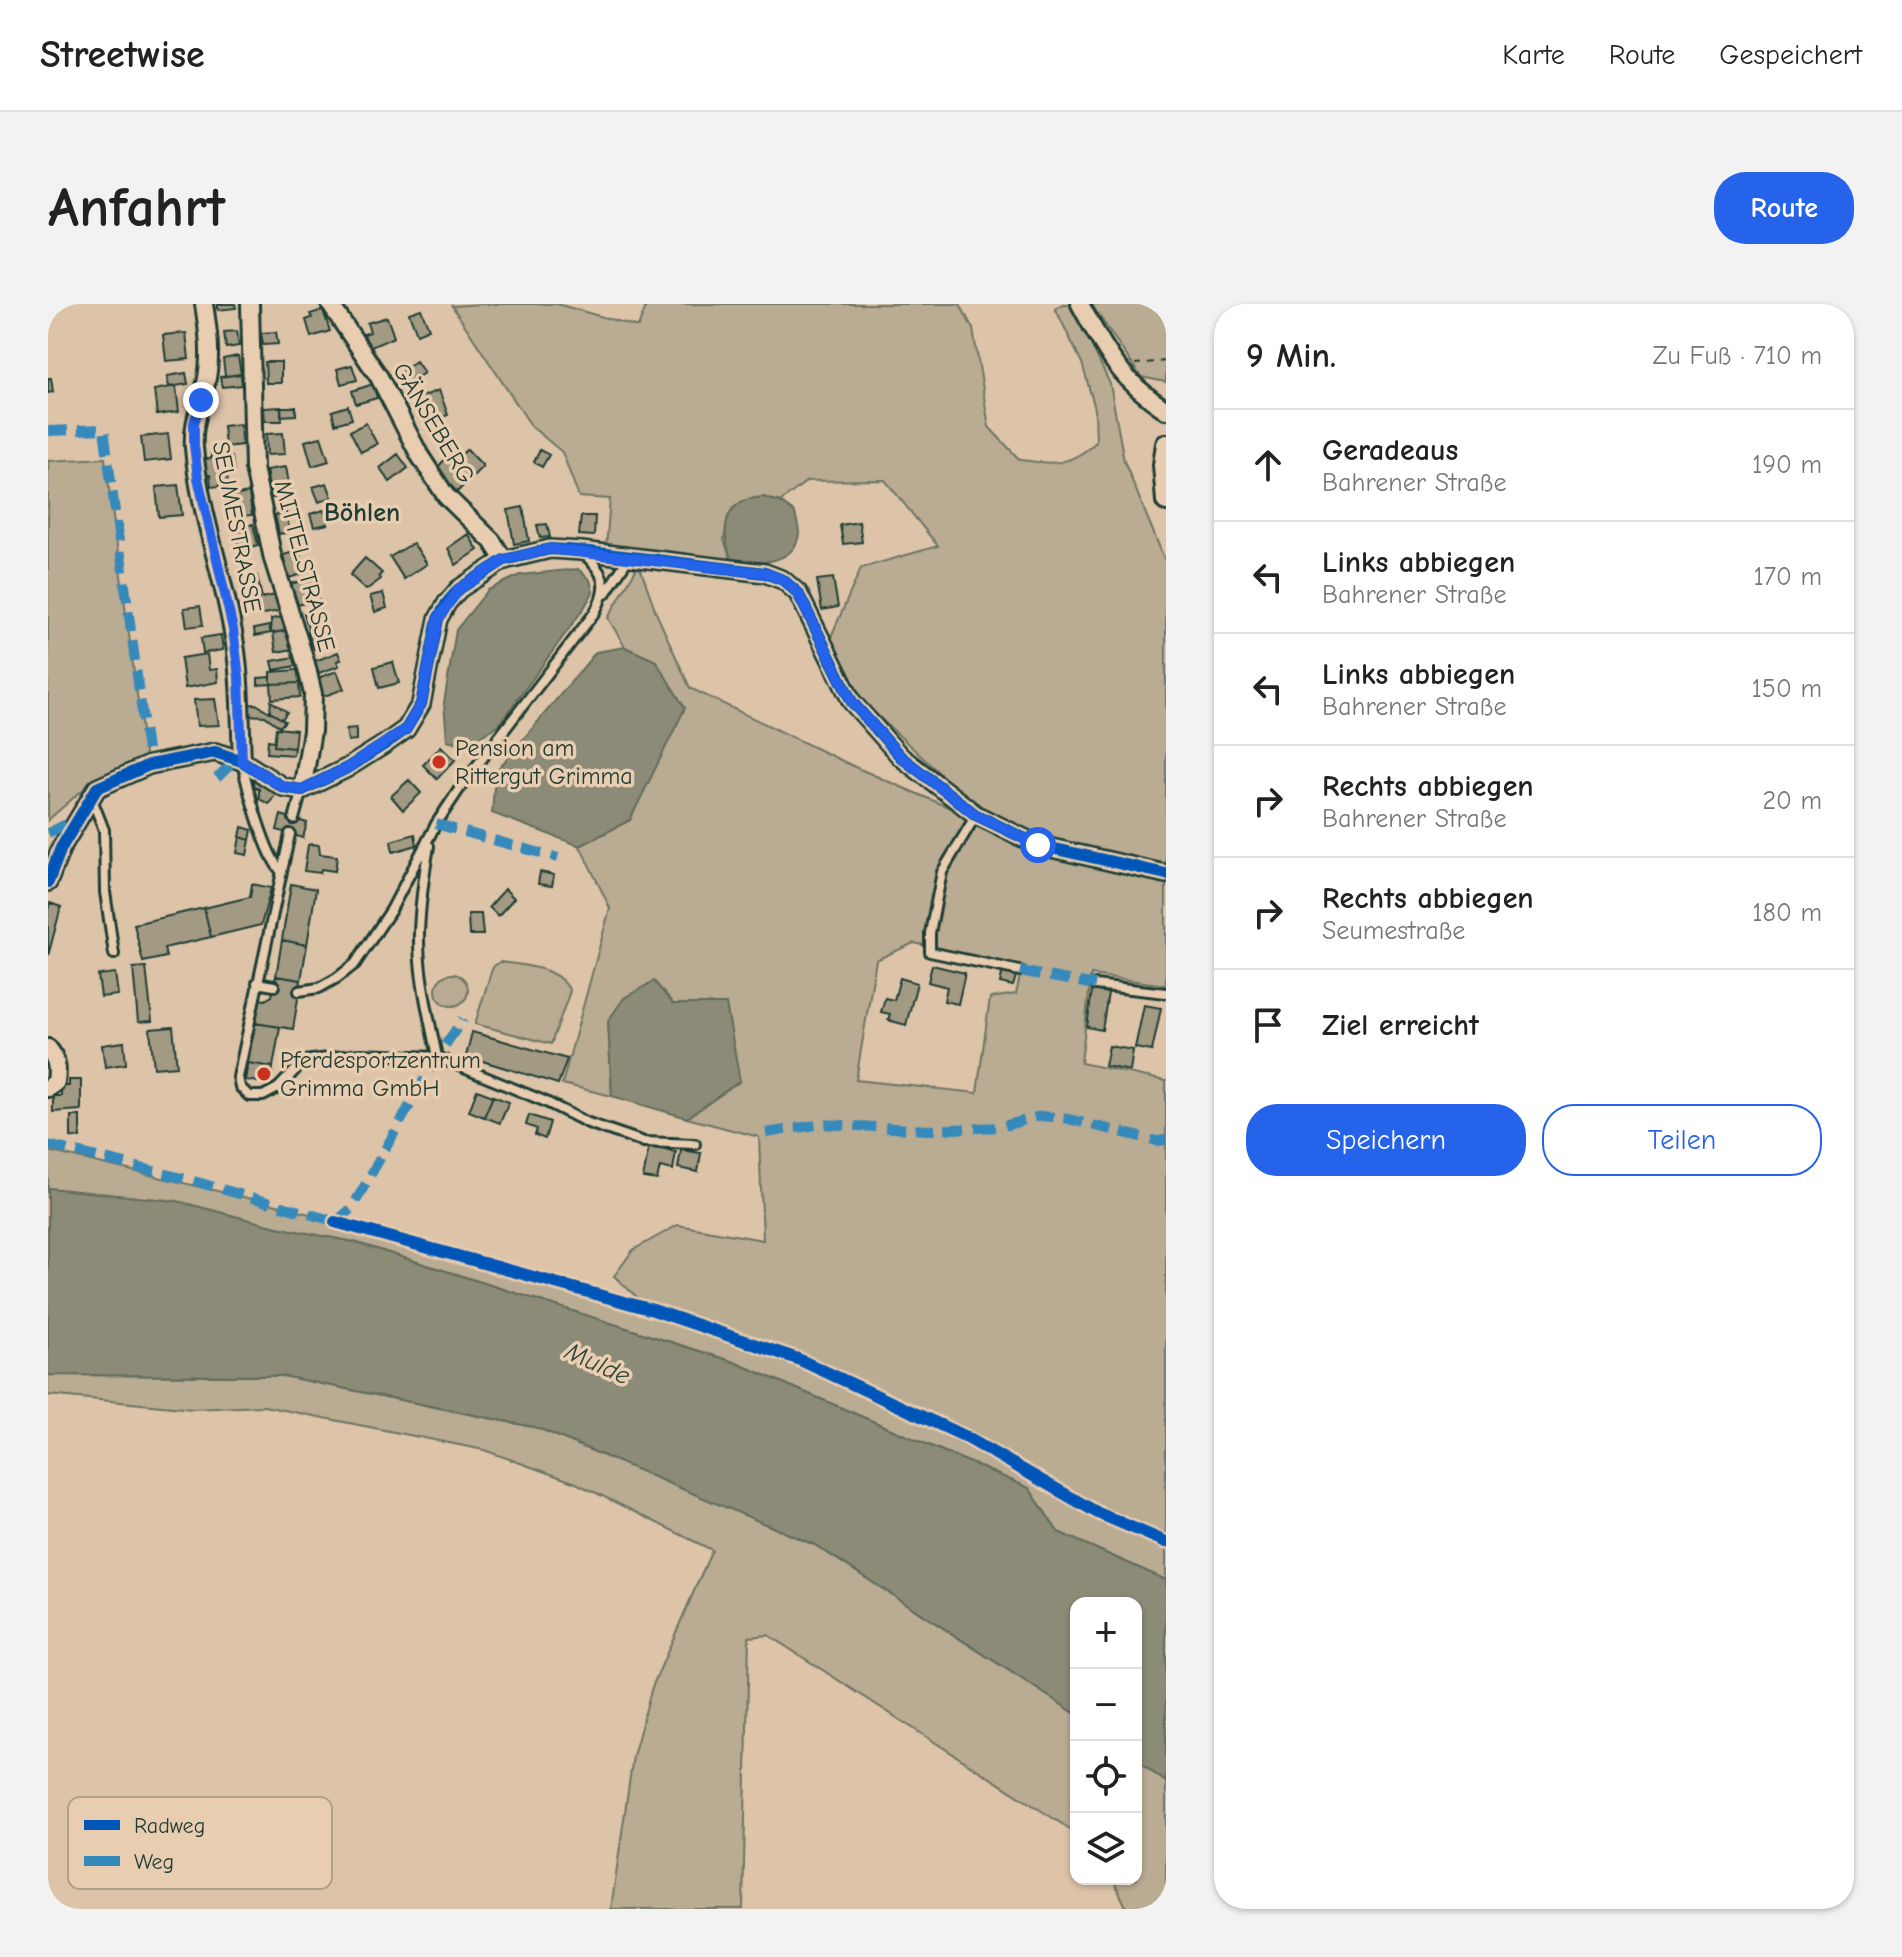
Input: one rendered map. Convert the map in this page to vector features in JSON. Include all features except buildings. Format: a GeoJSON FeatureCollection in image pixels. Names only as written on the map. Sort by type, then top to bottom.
{"type":"FeatureCollection","features":[{"type":"Feature","properties":{"kind":"street","name":"SEUMESTRASSE"},"geometry":{"type":"LineString","coordinates":[[204,304],[210,351],[194,423],[194,445],[198,478],[233,629],[239,677],[242,761]]}},
{"type":"Feature","properties":{"kind":"street","name":"MITTELSTRASSE"},"geometry":{"type":"LineString","coordinates":[[250,304],[254,468],[273,559],[313,694],[312,731],[302,790]]}},
{"type":"Feature","properties":{"kind":"street","name":"GÄNSEBERG"},"geometry":{"type":"LineString","coordinates":[[330,304],[379,377],[420,456],[446,496],[492,541],[504,560]]}},
{"type":"Feature","properties":{"kind":"street"},"geometry":{"type":"LineString","coordinates":[[1080,304],[1120,373],[1140,393],[1166,410]]}},
{"type":"Feature","properties":{"kind":"street"},"geometry":{"type":"LineString","coordinates":[[1166,444],[1163,465],[1166,501]]}},
{"type":"Feature","properties":{"kind":"street"},"geometry":{"type":"LineString","coordinates":[[48,882],[61,848],[97,788],[149,765],[215,752],[242,761],[283,787],[302,790],[347,768],[406,729],[421,704],[438,619],[459,589],[504,560],[550,549],[765,573],[783,580],[798,593],[852,702],[901,757],[976,815],[1038,845],[1166,874]]}},
{"type":"Feature","properties":{"kind":"street"},"geometry":{"type":"LineString","coordinates":[[48,1048],[58,1069],[56,1082],[48,1088]]}},
{"type":"Feature","properties":{"kind":"lane"},"geometry":{"type":"LineString","coordinates":[[581,551],[601,574],[602,598]]}},
{"type":"Feature","properties":{"kind":"lane"},"geometry":{"type":"LineString","coordinates":[[299,991],[319,988],[355,964],[391,910],[436,824],[462,785],[630,556]]}},
{"type":"Feature","properties":{"kind":"lane"},"geometry":{"type":"LineString","coordinates":[[242,761],[269,852],[275,867],[282,872]]}},
{"type":"Feature","properties":{"kind":"lane"},"geometry":{"type":"LineString","coordinates":[[294,819],[302,790]]}},
{"type":"Feature","properties":{"kind":"lane"},"geometry":{"type":"LineString","coordinates":[[91,798],[104,830],[105,892],[114,954]]}},
{"type":"Feature","properties":{"kind":"lane"},"geometry":{"type":"LineString","coordinates":[[976,815],[942,872],[930,933],[930,952],[1020,971]]}},
{"type":"Feature","properties":{"kind":"lane"},"geometry":{"type":"LineString","coordinates":[[290,834],[238,1077],[240,1087],[249,1096],[263,1096],[278,1088],[304,1061],[360,1054],[437,1057],[602,1128],[644,1142],[695,1144]]}},
{"type":"Feature","properties":{"kind":"lane"},"geometry":{"type":"LineString","coordinates":[[431,838],[419,935],[422,976],[437,1057]]}},
{"type":"Feature","properties":{"kind":"lane"},"geometry":{"type":"LineString","coordinates":[[257,983],[274,986]]}},
{"type":"Feature","properties":{"kind":"lane"},"geometry":{"type":"LineString","coordinates":[[1095,985],[1166,993]]}},
{"type":"Feature","properties":{"kind":"path"},"geometry":{"type":"LineString","coordinates":[[1132,364],[1166,361]]}},
{"type":"Feature","properties":{"kind":"shaded area"},"geometry":{"type":"Polygon","coordinates":[[[557,304],[638,327],[647,304],[960,304],[973,329],[989,427],[1020,460],[1052,463],[1078,456],[1096,442],[1095,409],[1082,363],[1055,308],[1072,304],[1110,384],[1124,461],[1166,563],[1166,985],[1091,975],[1081,1063],[1166,1081],[1166,1580],[1058,1532],[1029,1488],[734,1362],[354,1242],[48,1188],[48,1151],[277,1205],[650,1309],[614,1276],[633,1250],[678,1225],[763,1240],[759,1137],[687,1118],[740,1081],[654,982],[608,1021],[612,1096],[562,1084],[610,908],[580,846],[630,820],[656,661],[625,647],[608,618],[639,564],[657,615],[690,688],[855,767],[999,829],[861,700],[830,639],[861,568],[938,546],[885,480],[807,481],[780,502],[763,497],[728,517],[724,540],[732,562],[661,550],[606,548],[610,499],[579,497],[562,452],[532,427],[452,306],[557,304]],[[914,943],[876,960],[856,1080],[977,1093],[990,998],[1016,994],[1022,967],[914,943]]]}},
{"type":"Feature","properties":{"kind":"shaded area"},"geometry":{"type":"Polygon","coordinates":[[[1091,304],[1166,304],[1166,382],[1141,377],[1091,304]]]}},
{"type":"Feature","properties":{"kind":"shaded area"},"geometry":{"type":"Polygon","coordinates":[[[105,458],[145,753],[141,762],[87,786],[48,820],[48,461],[105,458]]]}},
{"type":"Feature","properties":{"kind":"shaded area"},"geometry":{"type":"Polygon","coordinates":[[[500,962],[549,972],[565,983],[570,991],[551,1044],[475,1024],[491,972],[500,962]]]}},
{"type":"Feature","properties":{"kind":"shaded area"},"geometry":{"type":"Polygon","coordinates":[[[452,974],[463,979],[468,990],[463,1001],[452,1006],[441,1001],[436,990],[441,979],[452,974]]]}},
{"type":"Feature","properties":{"kind":"shaded area"},"geometry":{"type":"Polygon","coordinates":[[[48,1375],[283,1376],[538,1428],[815,1545],[1070,1710],[1070,1829],[768,1635],[749,1637],[743,1909],[611,1909],[633,1756],[652,1687],[712,1550],[576,1483],[484,1450],[264,1406],[193,1409],[48,1395],[48,1375]]]}},
{"type":"Feature","properties":{"kind":"shaded area"},"geometry":{"type":"Polygon","coordinates":[[[1142,1764],[1166,1782],[1166,1909],[1127,1909],[1116,1885],[1142,1885],[1142,1764]]]}},
{"type":"Feature","properties":{"kind":"water"},"geometry":{"type":"Polygon","coordinates":[[[763,497],[780,502],[795,513],[799,533],[796,544],[783,557],[773,560],[732,562],[726,537],[730,513],[745,500],[763,497]]]}},
{"type":"Feature","properties":{"kind":"water"},"geometry":{"type":"Polygon","coordinates":[[[578,569],[590,580],[593,592],[499,725],[466,745],[447,740],[444,703],[456,630],[488,590],[520,575],[578,569]]]}},
{"type":"Feature","properties":{"kind":"water"},"geometry":{"type":"Polygon","coordinates":[[[625,647],[656,661],[685,708],[630,820],[580,846],[492,813],[495,773],[596,652],[625,647]]]}},
{"type":"Feature","properties":{"kind":"water"},"geometry":{"type":"Polygon","coordinates":[[[654,981],[673,1004],[726,1004],[740,1081],[687,1118],[612,1096],[608,1021],[624,998],[654,981]]]}},
{"type":"Feature","properties":{"kind":"water","name":"Mulde"},"geometry":{"type":"Polygon","coordinates":[[[48,1188],[177,1201],[277,1227],[354,1242],[734,1362],[1029,1488],[1058,1532],[1166,1580],[1166,1782],[1142,1764],[1142,1597],[1070,1597],[1070,1710],[815,1545],[538,1428],[283,1376],[48,1375],[48,1188]]]}},
{"type":"Feature","properties":{"kind":"marked path"},"geometry":{"type":"LineString","coordinates":[[48,431],[104,429],[149,765]]}},
{"type":"Feature","properties":{"kind":"marked path"},"geometry":{"type":"LineString","coordinates":[[217,778],[230,765],[243,768]]}},
{"type":"Feature","properties":{"kind":"marked path"},"geometry":{"type":"LineString","coordinates":[[48,833],[77,819]]}},
{"type":"Feature","properties":{"kind":"marked path"},"geometry":{"type":"LineString","coordinates":[[436,824],[558,858]]}},
{"type":"Feature","properties":{"kind":"marked path"},"geometry":{"type":"LineString","coordinates":[[1020,971],[1095,985]]}},
{"type":"Feature","properties":{"kind":"marked path"},"geometry":{"type":"LineString","coordinates":[[335,1222],[352,1208],[437,1057],[463,1019]]}},
{"type":"Feature","properties":{"kind":"marked path"},"geometry":{"type":"LineString","coordinates":[[766,1133],[822,1124],[928,1130],[1000,1127],[1041,1116],[1064,1118],[1157,1141],[1166,1140]]}},
{"type":"Feature","properties":{"kind":"marked path"},"geometry":{"type":"LineString","coordinates":[[48,1145],[190,1180],[341,1223]]}},
{"type":"Feature","properties":{"kind":"cycle path"},"geometry":{"type":"LineString","coordinates":[[48,882],[61,848],[97,788],[149,765],[215,752],[242,761],[283,787],[302,790],[347,768],[385,744],[406,729],[421,704],[438,619],[447,603],[459,589],[504,560],[550,549],[765,573],[783,580],[798,593],[852,702],[901,757],[976,815],[1038,845],[1166,874]]}},
{"type":"Feature","properties":{"kind":"cycle path"},"geometry":{"type":"LineString","coordinates":[[335,1222],[653,1310],[798,1359],[964,1436],[1098,1513],[1166,1542]]}},
{"type":"Feature","properties":{"kind":"place","name":"Pension am Rittergut Grimma"},"geometry":{"type":"Point","coordinates":[439,762]}},
{"type":"Feature","properties":{"kind":"place","name":"Pferdesportzentrum Grimma GmbH"},"geometry":{"type":"Point","coordinates":[264,1074]}},
{"type":"Feature","properties":{"kind":"district","name":"Böhlen"},"geometry":{"type":"Point","coordinates":[362,512]}},
{"type":"Feature","properties":{"kind":"route"},"geometry":{"type":"LineString","coordinates":[[201,400],[194,423],[194,445],[198,478],[233,629],[239,677],[242,761],[283,787],[302,790],[347,768],[406,729],[421,704],[438,619],[459,589],[504,560],[550,549],[581,551],[765,573],[783,580],[798,593],[852,702],[901,757],[976,815],[1038,845]]}}]}
